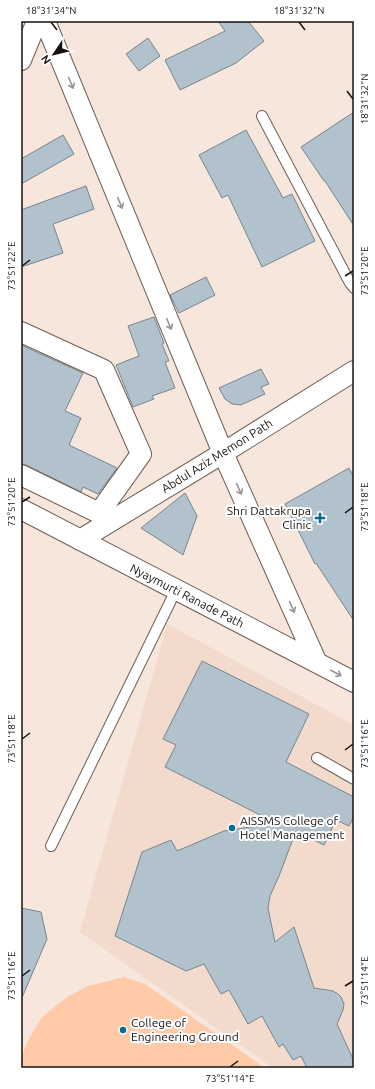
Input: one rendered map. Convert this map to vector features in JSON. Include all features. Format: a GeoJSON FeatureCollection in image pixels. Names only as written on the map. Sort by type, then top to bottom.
{"type":"FeatureCollection","features":[{"type":"Feature","properties":{"kind":"street"},"geometry":{"type":"LineString","coordinates":[[21,60],[37,21]]}},
{"type":"Feature","properties":{"kind":"street"},"geometry":{"type":"LineString","coordinates":[[45,21],[223,453],[317,663]]}},
{"type":"Feature","properties":{"kind":"street"},"geometry":{"type":"LineString","coordinates":[[21,332],[104,370],[141,454],[105,517],[21,475]]}},
{"type":"Feature","properties":{"kind":"street","name":"Abdul Aziz Memon Path"},"geometry":{"type":"LineString","coordinates":[[80,540],[105,517],[223,453],[354,371]]}},
{"type":"Feature","properties":{"kind":"street","name":"Nyaymurti Ranade Path"},"geometry":{"type":"LineString","coordinates":[[21,509],[354,682]]}},
{"type":"Feature","properties":{"kind":"lane"},"geometry":{"type":"LineString","coordinates":[[262,116],[346,276],[354,288]]}},
{"type":"Feature","properties":{"kind":"lane"},"geometry":{"type":"LineString","coordinates":[[51,846],[176,590]]}},
{"type":"Feature","properties":{"kind":"lane"},"geometry":{"type":"LineString","coordinates":[[317,758],[354,779]]}},
{"type":"Feature","properties":{"kind":"shaded area","name":"AISSMS College of Hotel Management"},"geometry":{"type":"Polygon","coordinates":[[[167,624],[354,725],[354,1068],[273,1068],[80,932],[167,624]]]}},
{"type":"Feature","properties":{"kind":"shaded area","name":"College of Engineering Ground"},"geometry":{"type":"Polygon","coordinates":[[[124,977],[145,984],[265,1068],[21,1068],[21,1060],[26,1044],[42,1017],[67,997],[88,986],[124,977]]]}},
{"type":"Feature","properties":{"kind":"building"},"geometry":{"type":"Polygon","coordinates":[[[218,21],[248,21],[264,41],[236,63],[180,90],[165,60],[225,31],[218,21]]]}},
{"type":"Feature","properties":{"kind":"building"},"geometry":{"type":"Polygon","coordinates":[[[148,38],[160,56],[139,71],[126,54],[148,38]]]}},
{"type":"Feature","properties":{"kind":"building"},"geometry":{"type":"Polygon","coordinates":[[[354,112],[354,226],[301,147],[354,112]]]}},
{"type":"Feature","properties":{"kind":"building"},"geometry":{"type":"Polygon","coordinates":[[[246,130],[283,198],[292,194],[315,241],[262,267],[228,195],[222,198],[199,155],[246,130]]]}},
{"type":"Feature","properties":{"kind":"building"},"geometry":{"type":"Polygon","coordinates":[[[63,135],[74,154],[21,184],[21,159],[63,135]]]}},
{"type":"Feature","properties":{"kind":"building"},"geometry":{"type":"Polygon","coordinates":[[[86,186],[94,209],[53,224],[63,253],[21,267],[21,210],[86,186]]]}},
{"type":"Feature","properties":{"kind":"building"},"geometry":{"type":"Polygon","coordinates":[[[206,277],[215,295],[179,313],[170,295],[206,277]]]}},
{"type":"Feature","properties":{"kind":"building"},"geometry":{"type":"Polygon","coordinates":[[[154,317],[169,361],[165,362],[175,388],[152,396],[154,399],[133,407],[116,365],[139,356],[128,326],[154,317]]]}},
{"type":"Feature","properties":{"kind":"building"},"geometry":{"type":"Polygon","coordinates":[[[21,345],[83,373],[65,411],[81,418],[69,445],[117,468],[98,494],[83,487],[81,492],[26,465],[21,464],[21,345]]]}},
{"type":"Feature","properties":{"kind":"building"},"geometry":{"type":"Polygon","coordinates":[[[261,369],[269,384],[261,387],[265,394],[241,405],[232,404],[225,399],[219,388],[261,369]]]}},
{"type":"Feature","properties":{"kind":"building"},"geometry":{"type":"Polygon","coordinates":[[[349,468],[354,478],[354,621],[316,563],[315,564],[285,504],[349,468]]]}},
{"type":"Feature","properties":{"kind":"building"},"geometry":{"type":"Polygon","coordinates":[[[185,493],[197,516],[183,555],[141,528],[185,493]]]}},
{"type":"Feature","properties":{"kind":"building"},"geometry":{"type":"Polygon","coordinates":[[[202,661],[309,714],[286,762],[354,797],[354,816],[349,826],[336,820],[324,845],[296,831],[270,896],[268,908],[275,942],[294,927],[314,988],[333,991],[341,997],[344,1004],[337,1024],[354,1061],[354,1068],[307,1068],[301,1056],[293,1060],[283,1044],[279,1047],[262,1016],[248,1024],[229,990],[221,994],[204,964],[186,971],[115,936],[142,852],[171,840],[177,851],[224,831],[276,823],[165,767],[176,745],[163,739],[202,661]]]}},
{"type":"Feature","properties":{"kind":"building"},"geometry":{"type":"Polygon","coordinates":[[[21,908],[41,912],[47,939],[21,1000],[21,908]]]}},
{"type":"Feature","properties":{"kind":"place","name":"Shri Dattakrupa Clinic"},"geometry":{"type":"Point","coordinates":[320,518]}},
{"type":"Feature","properties":{"kind":"place","name":"AISSMS College of Hotel Management"},"geometry":{"type":"Point","coordinates":[232,828]}},
{"type":"Feature","properties":{"kind":"place","name":"College of Engineering Ground"},"geometry":{"type":"Point","coordinates":[123,1030]}}]}
